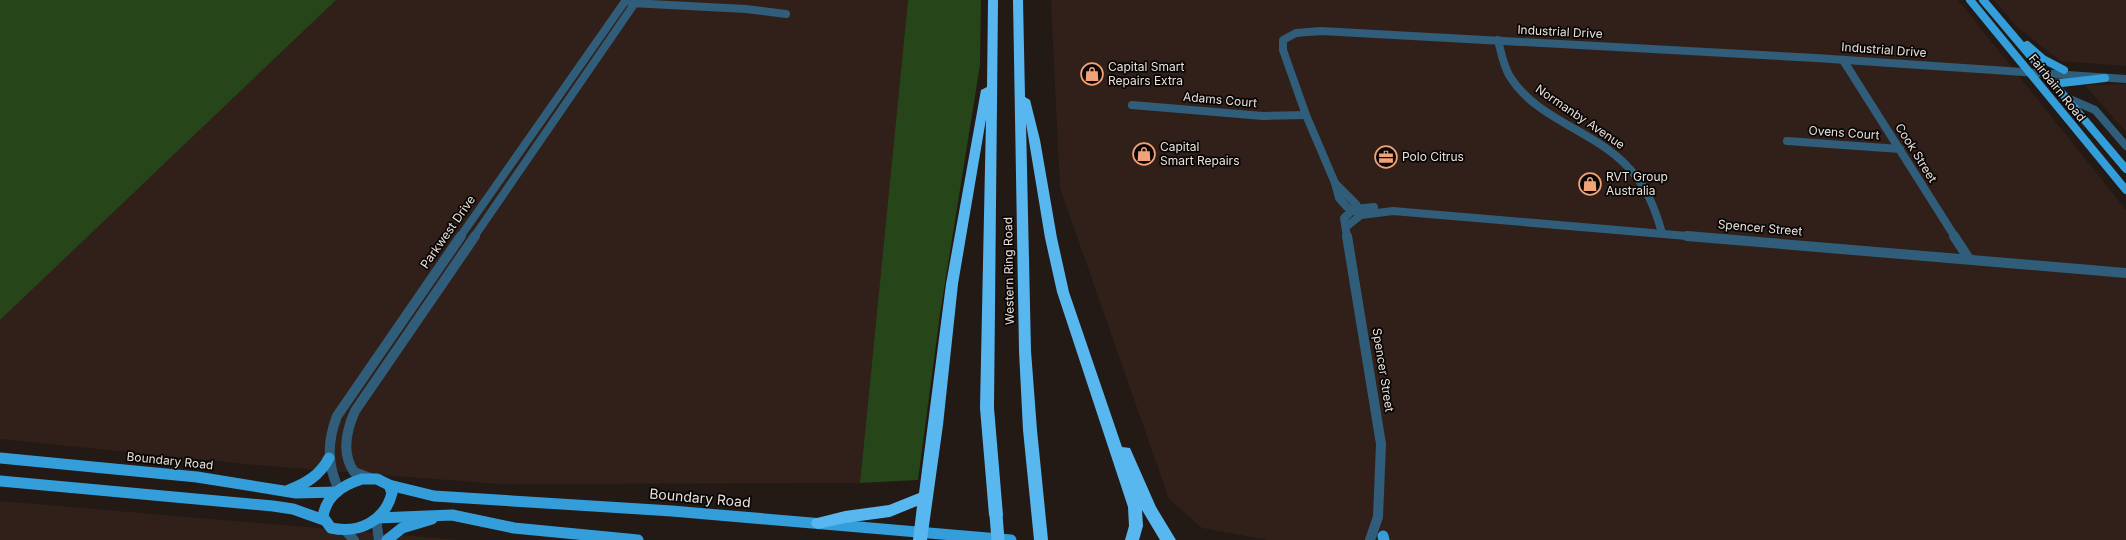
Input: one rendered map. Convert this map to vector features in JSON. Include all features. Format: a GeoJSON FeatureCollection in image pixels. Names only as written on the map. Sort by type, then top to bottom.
{"type":"FeatureCollection","features":[{"type":"Feature","properties":{"kind":"highway","name":"Western Ring Road"},"geometry":{"type":"LineString","coordinates":[[993,0],[988,408],[998,540]]}},
{"type":"Feature","properties":{"kind":"highway","name":"Western Ring Road"},"geometry":{"type":"LineString","coordinates":[[1018,0],[1025,352],[1036,502],[1041,540]]}},
{"type":"Feature","properties":{"kind":"highway"},"geometry":{"type":"LineString","coordinates":[[921,536],[952,284],[993,53]]}},
{"type":"Feature","properties":{"kind":"highway"},"geometry":{"type":"LineString","coordinates":[[1020,81],[1035,140],[1050,231],[1063,292],[1135,507],[1136,526],[1132,540]]}},
{"type":"Feature","properties":{"kind":"highway"},"geometry":{"type":"LineString","coordinates":[[1095,387],[1146,501],[1169,540]]}},
{"type":"Feature","properties":{"kind":"highway"},"geometry":{"type":"LineString","coordinates":[[818,523],[845,516],[890,511],[927,496]]}},
{"type":"Feature","properties":{"kind":"main road","name":"Fairbairn Road"},"geometry":{"type":"LineString","coordinates":[[1970,0],[2126,190]]}},
{"type":"Feature","properties":{"kind":"main road","name":"Fairbairn Road"},"geometry":{"type":"LineString","coordinates":[[1983,0],[2126,169]]}},
{"type":"Feature","properties":{"kind":"main road"},"geometry":{"type":"LineString","coordinates":[[2015,38],[2043,58],[2064,70]]}},
{"type":"Feature","properties":{"kind":"main road"},"geometry":{"type":"LineString","coordinates":[[2053,84],[2075,80],[2105,78]]}},
{"type":"Feature","properties":{"kind":"main road","name":"Boundary Road"},"geometry":{"type":"LineString","coordinates":[[0,458],[197,477],[285,491],[338,491]]}},
{"type":"Feature","properties":{"kind":"main road"},"geometry":{"type":"LineString","coordinates":[[285,491],[313,480],[322,471],[329,458]]}},
{"type":"Feature","properties":{"kind":"main road"},"geometry":{"type":"LineString","coordinates":[[324,520],[324,509],[338,491],[353,482],[372,478],[382,480],[389,485],[392,493],[390,503],[377,519]]}},
{"type":"Feature","properties":{"kind":"main road"},"geometry":{"type":"LineString","coordinates":[[0,481],[273,506],[293,509],[324,520],[332,528],[345,530],[361,527],[377,519],[452,515],[514,528],[638,540]]}},
{"type":"Feature","properties":{"kind":"main road","name":"Boundary Road"},"geometry":{"type":"LineString","coordinates":[[389,485],[434,496],[592,505],[818,523],[921,536],[1011,540]]}},
{"type":"Feature","properties":{"kind":"main road"},"geometry":{"type":"LineString","coordinates":[[387,540],[402,528],[452,515]]}},
{"type":"Feature","properties":{"kind":"street"},"geometry":{"type":"LineString","coordinates":[[625,2],[746,9],[786,14]]}},
{"type":"Feature","properties":{"kind":"street","name":"Parkwest Drive"},"geometry":{"type":"LineString","coordinates":[[338,491],[329,458],[329,439],[337,414],[625,2]]}},
{"type":"Feature","properties":{"kind":"street","name":"Parkwest Drive"},"geometry":{"type":"LineString","coordinates":[[372,478],[361,476],[350,468],[346,444],[350,422],[362,398],[636,2]]}},
{"type":"Feature","properties":{"kind":"street","name":"Industrial Drive"},"geometry":{"type":"LineString","coordinates":[[1357,211],[1339,198],[1335,183],[1306,115],[1283,50],[1283,40],[1287,36],[1308,32],[1345,32],[2043,72]]}},
{"type":"Feature","properties":{"kind":"street","name":"Normanby Avenue"},"geometry":{"type":"LineString","coordinates":[[1498,40],[1509,74],[1529,98],[1554,116],[1598,141],[1629,166],[1646,188],[1653,204],[1662,233]]}},
{"type":"Feature","properties":{"kind":"street","name":"Cook Street"},"geometry":{"type":"LineString","coordinates":[[1843,60],[1968,259]]}},
{"type":"Feature","properties":{"kind":"street"},"geometry":{"type":"LineString","coordinates":[[2043,72],[2064,70],[2126,74]]}},
{"type":"Feature","properties":{"kind":"street"},"geometry":{"type":"LineString","coordinates":[[2043,72],[2126,79]]}},
{"type":"Feature","properties":{"kind":"street"},"geometry":{"type":"LineString","coordinates":[[2065,97],[2095,110],[2126,146]]}},
{"type":"Feature","properties":{"kind":"street","name":"Adams Court"},"geometry":{"type":"LineString","coordinates":[[1132,105],[1263,116],[1306,115]]}},
{"type":"Feature","properties":{"kind":"street","name":"Ovens Court"},"geometry":{"type":"LineString","coordinates":[[1787,141],[1900,149]]}},
{"type":"Feature","properties":{"kind":"street","name":"Spencer Street"},"geometry":{"type":"LineString","coordinates":[[1370,540],[1378,517],[1381,466],[1379,428],[1346,227],[1357,211],[1392,211],[2126,273]]}},
{"type":"Feature","properties":{"kind":"street"},"geometry":{"type":"LineString","coordinates":[[423,290],[436,291]]}},
{"type":"Feature","properties":{"kind":"street","name":"Spencer Street"},"geometry":{"type":"LineString","coordinates":[[1378,517],[1383,539]]}},
{"type":"Feature","properties":{"kind":"street"},"geometry":{"type":"LineString","coordinates":[[377,519],[379,540]]}},
{"type":"Feature","properties":{"kind":"street"},"geometry":{"type":"LineString","coordinates":[[345,530],[354,540]]}},
{"type":"Feature","properties":{"kind":"shaded area"},"geometry":{"type":"Polygon","coordinates":[[[335,0],[908,0],[860,483],[499,484],[256,465],[0,439],[0,318],[335,0]]]}},
{"type":"Feature","properties":{"kind":"shaded area"},"geometry":{"type":"Polygon","coordinates":[[[1051,0],[1958,0],[2126,210],[2126,540],[1268,540],[1202,528],[1169,499],[1060,188],[1051,0]]]}},
{"type":"Feature","properties":{"kind":"shaded area"},"geometry":{"type":"Polygon","coordinates":[[[1994,0],[2126,0],[2126,66],[2061,61],[2016,26],[1994,0]]]}},
{"type":"Feature","properties":{"kind":"shaded area"},"geometry":{"type":"Polygon","coordinates":[[[2126,84],[2126,132],[2085,85],[2126,84]]]}},
{"type":"Feature","properties":{"kind":"shaded area"},"geometry":{"type":"Polygon","coordinates":[[[0,501],[459,540],[0,540],[0,501]]]}},
{"type":"Feature","properties":{"kind":"green space"},"geometry":{"type":"Polygon","coordinates":[[[0,0],[336,0],[0,320],[0,0]]]}},
{"type":"Feature","properties":{"kind":"green space"},"geometry":{"type":"Polygon","coordinates":[[[908,0],[981,0],[980,65],[940,314],[918,480],[860,483],[908,0]]]}},
{"type":"Feature","properties":{"kind":"place","name":"Capital Smart Repairs Extra"},"geometry":{"type":"Point","coordinates":[1092,74]}},
{"type":"Feature","properties":{"kind":"place","name":"Capital Smart Repairs"},"geometry":{"type":"Point","coordinates":[1144,154]}},
{"type":"Feature","properties":{"kind":"place","name":"Polo Citrus"},"geometry":{"type":"Point","coordinates":[1386,157]}},
{"type":"Feature","properties":{"kind":"place","name":"RVT Group Australia"},"geometry":{"type":"Point","coordinates":[1590,184]}}]}
